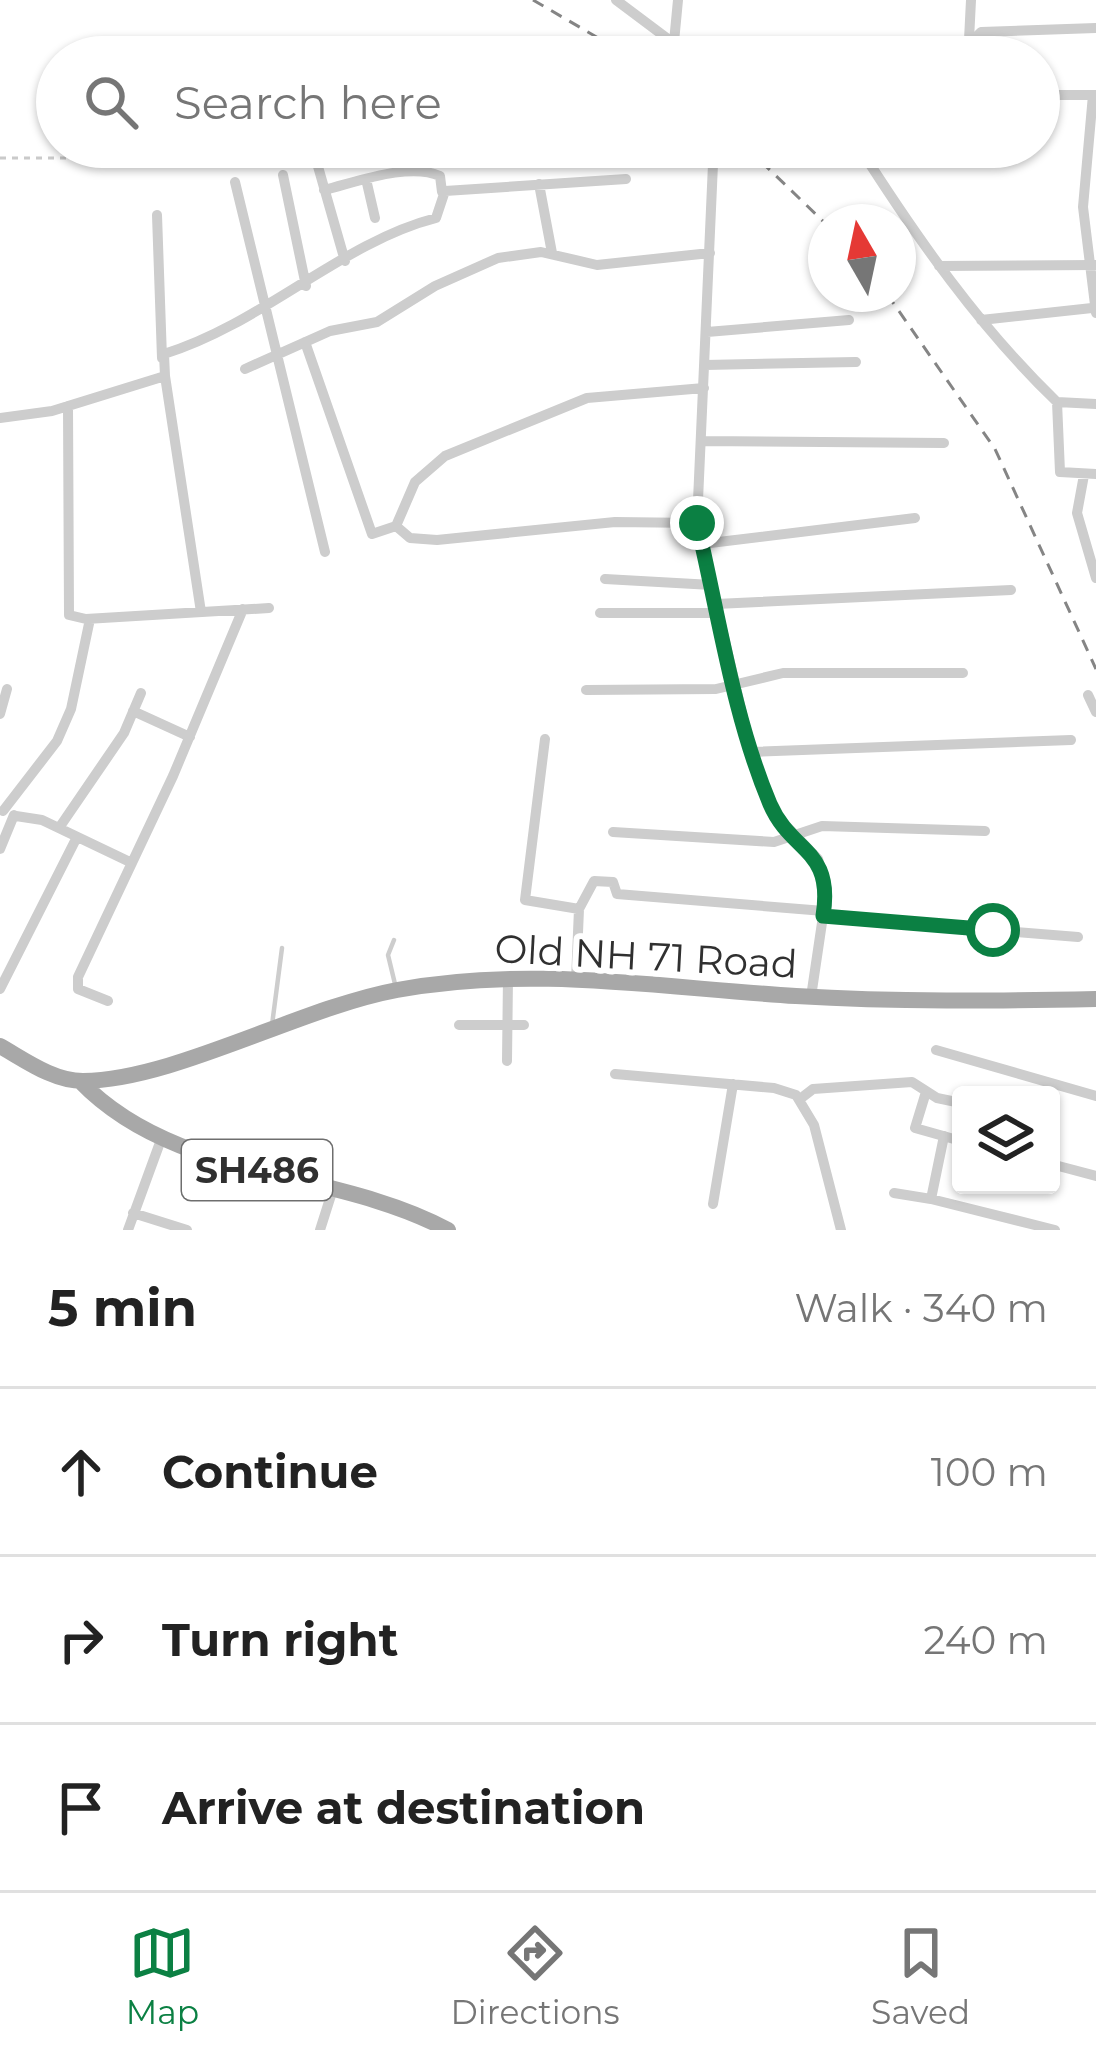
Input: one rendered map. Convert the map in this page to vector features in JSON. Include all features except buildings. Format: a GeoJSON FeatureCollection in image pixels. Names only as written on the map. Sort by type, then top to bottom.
{"type":"FeatureCollection","features":[{"type":"Feature","properties":{"kind":"main road","name":"Old NH 71 Road"},"geometry":{"type":"LineString","coordinates":[[80,1081],[191,1055],[272,1024],[397,990],[508,977],[811,997],[1096,999]]}},
{"type":"Feature","properties":{"kind":"main road"},"geometry":{"type":"LineString","coordinates":[[0,1046],[46,1072],[80,1081]]}},
{"type":"Feature","properties":{"kind":"main road","name":"SH486"},"geometry":{"type":"LineString","coordinates":[[80,1081],[92,1094],[163,1135],[217,1160],[333,1189],[448,1230]]}},
{"type":"Feature","properties":{"kind":"street"},"geometry":{"type":"LineString","coordinates":[[616,0],[666,36]]}},
{"type":"Feature","properties":{"kind":"street"},"geometry":{"type":"LineString","coordinates":[[675,36],[678,0]]}},
{"type":"Feature","properties":{"kind":"street"},"geometry":{"type":"LineString","coordinates":[[969,36],[971,0]]}},
{"type":"Feature","properties":{"kind":"street"},"geometry":{"type":"LineString","coordinates":[[975,36],[1096,28]]}},
{"type":"Feature","properties":{"kind":"street"},"geometry":{"type":"LineString","coordinates":[[981,320],[1094,310],[1094,95],[1060,95]]}},
{"type":"Feature","properties":{"kind":"street"},"geometry":{"type":"LineString","coordinates":[[318,168],[345,261]]}},
{"type":"Feature","properties":{"kind":"street"},"geometry":{"type":"LineString","coordinates":[[713,168],[697,523],[751,752],[774,813],[818,859],[827,890],[811,997]]}},
{"type":"Feature","properties":{"kind":"street"},"geometry":{"type":"LineString","coordinates":[[874,168],[981,320],[1058,402],[1060,472],[1090,474],[1077,513],[1096,578]]}},
{"type":"Feature","properties":{"kind":"street"},"geometry":{"type":"LineString","coordinates":[[162,358],[231,329],[397,230],[436,218],[442,192],[438,172],[366,179],[324,190]]}},
{"type":"Feature","properties":{"kind":"street"},"geometry":{"type":"LineString","coordinates":[[283,175],[306,286]]}},
{"type":"Feature","properties":{"kind":"street"},"geometry":{"type":"LineString","coordinates":[[366,179],[376,218]]}},
{"type":"Feature","properties":{"kind":"street"},"geometry":{"type":"LineString","coordinates":[[442,192],[626,179]]}},
{"type":"Feature","properties":{"kind":"street"},"geometry":{"type":"LineString","coordinates":[[235,182],[261,307],[280,358],[325,552]]}},
{"type":"Feature","properties":{"kind":"street"},"geometry":{"type":"LineString","coordinates":[[539,184],[552,253]]}},
{"type":"Feature","properties":{"kind":"street"},"geometry":{"type":"LineString","coordinates":[[157,215],[162,358],[201,612]]}},
{"type":"Feature","properties":{"kind":"street"},"geometry":{"type":"LineString","coordinates":[[245,369],[280,358],[305,342],[377,322],[484,262],[520,253],[552,253],[596,265],[710,253]]}},
{"type":"Feature","properties":{"kind":"street"},"geometry":{"type":"LineString","coordinates":[[939,266],[1092,265]]}},
{"type":"Feature","properties":{"kind":"street"},"geometry":{"type":"LineString","coordinates":[[707,332],[850,320]]}},
{"type":"Feature","properties":{"kind":"street"},"geometry":{"type":"LineString","coordinates":[[305,342],[369,533],[396,526]]}},
{"type":"Feature","properties":{"kind":"street"},"geometry":{"type":"LineString","coordinates":[[705,365],[856,362]]}},
{"type":"Feature","properties":{"kind":"street"},"geometry":{"type":"LineString","coordinates":[[0,418],[68,406],[165,376]]}},
{"type":"Feature","properties":{"kind":"street"},"geometry":{"type":"LineString","coordinates":[[396,526],[415,482],[445,456],[587,398],[704,388]]}},
{"type":"Feature","properties":{"kind":"street"},"geometry":{"type":"LineString","coordinates":[[1058,402],[1096,404]]}},
{"type":"Feature","properties":{"kind":"street"},"geometry":{"type":"LineString","coordinates":[[68,406],[66,610],[90,619],[269,608]]}},
{"type":"Feature","properties":{"kind":"street"},"geometry":{"type":"LineString","coordinates":[[702,441],[944,443]]}},
{"type":"Feature","properties":{"kind":"street"},"geometry":{"type":"LineString","coordinates":[[702,544],[915,518]]}},
{"type":"Feature","properties":{"kind":"street"},"geometry":{"type":"LineString","coordinates":[[396,526],[410,538],[437,539],[615,522],[697,523]]}},
{"type":"Feature","properties":{"kind":"street"},"geometry":{"type":"LineString","coordinates":[[605,579],[712,586]]}},
{"type":"Feature","properties":{"kind":"street"},"geometry":{"type":"LineString","coordinates":[[600,613],[1011,590]]}},
{"type":"Feature","properties":{"kind":"street"},"geometry":{"type":"LineString","coordinates":[[108,1001],[78,989],[78,977],[243,609]]}},
{"type":"Feature","properties":{"kind":"street"},"geometry":{"type":"LineString","coordinates":[[90,619],[71,710],[57,741],[1,810],[16,816],[26,813],[132,862]]}},
{"type":"Feature","properties":{"kind":"street"},"geometry":{"type":"LineString","coordinates":[[586,690],[735,685],[783,673],[963,673]]}},
{"type":"Feature","properties":{"kind":"street"},"geometry":{"type":"LineString","coordinates":[[0,714],[7,689]]}},
{"type":"Feature","properties":{"kind":"street"},"geometry":{"type":"LineString","coordinates":[[59,828],[141,694]]}},
{"type":"Feature","properties":{"kind":"street"},"geometry":{"type":"LineString","coordinates":[[1088,695],[1096,712]]}},
{"type":"Feature","properties":{"kind":"street"},"geometry":{"type":"LineString","coordinates":[[133,711],[190,736]]}},
{"type":"Feature","properties":{"kind":"street"},"geometry":{"type":"LineString","coordinates":[[545,739],[525,900],[579,909]]}},
{"type":"Feature","properties":{"kind":"street"},"geometry":{"type":"LineString","coordinates":[[751,752],[1071,740]]}},
{"type":"Feature","properties":{"kind":"street"},"geometry":{"type":"LineString","coordinates":[[0,849],[16,816]]}},
{"type":"Feature","properties":{"kind":"street"},"geometry":{"type":"LineString","coordinates":[[613,832],[774,842],[822,826],[985,831]]}},
{"type":"Feature","properties":{"kind":"street"},"geometry":{"type":"LineString","coordinates":[[0,989],[77,837]]}},
{"type":"Feature","properties":{"kind":"street"},"geometry":{"type":"LineString","coordinates":[[576,980],[579,909],[594,880],[606,879],[617,894],[1078,937]]}},
{"type":"Feature","properties":{"kind":"street"},"geometry":{"type":"LineString","coordinates":[[507,1061],[508,977]]}},
{"type":"Feature","properties":{"kind":"street"},"geometry":{"type":"LineString","coordinates":[[459,1025],[524,1025]]}},
{"type":"Feature","properties":{"kind":"street"},"geometry":{"type":"LineString","coordinates":[[936,1050],[1096,1096]]}},
{"type":"Feature","properties":{"kind":"street"},"geometry":{"type":"LineString","coordinates":[[615,1074],[774,1088],[800,1099],[814,1125],[841,1230]]}},
{"type":"Feature","properties":{"kind":"street"},"geometry":{"type":"LineString","coordinates":[[800,1099],[813,1089],[912,1082],[952,1100]]}},
{"type":"Feature","properties":{"kind":"street"},"geometry":{"type":"LineString","coordinates":[[713,1204],[733,1084]]}},
{"type":"Feature","properties":{"kind":"street"},"geometry":{"type":"LineString","coordinates":[[926,1092],[915,1128],[952,1138]]}},
{"type":"Feature","properties":{"kind":"street"},"geometry":{"type":"LineString","coordinates":[[128,1230],[163,1135]]}},
{"type":"Feature","properties":{"kind":"street"},"geometry":{"type":"LineString","coordinates":[[931,1199],[944,1136]]}},
{"type":"Feature","properties":{"kind":"street"},"geometry":{"type":"LineString","coordinates":[[1060,1166],[1096,1176]]}},
{"type":"Feature","properties":{"kind":"street"},"geometry":{"type":"LineString","coordinates":[[320,1230],[333,1189]]}},
{"type":"Feature","properties":{"kind":"street"},"geometry":{"type":"LineString","coordinates":[[894,1192],[1055,1230]]}},
{"type":"Feature","properties":{"kind":"street"},"geometry":{"type":"LineString","coordinates":[[133,1213],[187,1230]]}},
{"type":"Feature","properties":{"kind":"lane"},"geometry":{"type":"LineString","coordinates":[[394,940],[388,955],[397,990]]}},
{"type":"Feature","properties":{"kind":"lane"},"geometry":{"type":"LineString","coordinates":[[272,1024],[282,948]]}},
{"type":"Feature","properties":{"kind":"path"},"geometry":{"type":"LineString","coordinates":[[0,158],[36,158]]}},
{"type":"Feature","properties":{"kind":"railway"},"geometry":{"type":"LineString","coordinates":[[533,0],[595,36]]}},
{"type":"Feature","properties":{"kind":"railway"},"geometry":{"type":"LineString","coordinates":[[768,168],[808,207]]}},
{"type":"Feature","properties":{"kind":"railway"},"geometry":{"type":"LineString","coordinates":[[900,312],[995,449],[1096,669]]}},
{"type":"Feature","properties":{"kind":"route"},"geometry":{"type":"LineString","coordinates":[[697,523],[754,764],[774,813],[818,859],[827,890],[823,916],[993,930]]}}]}
